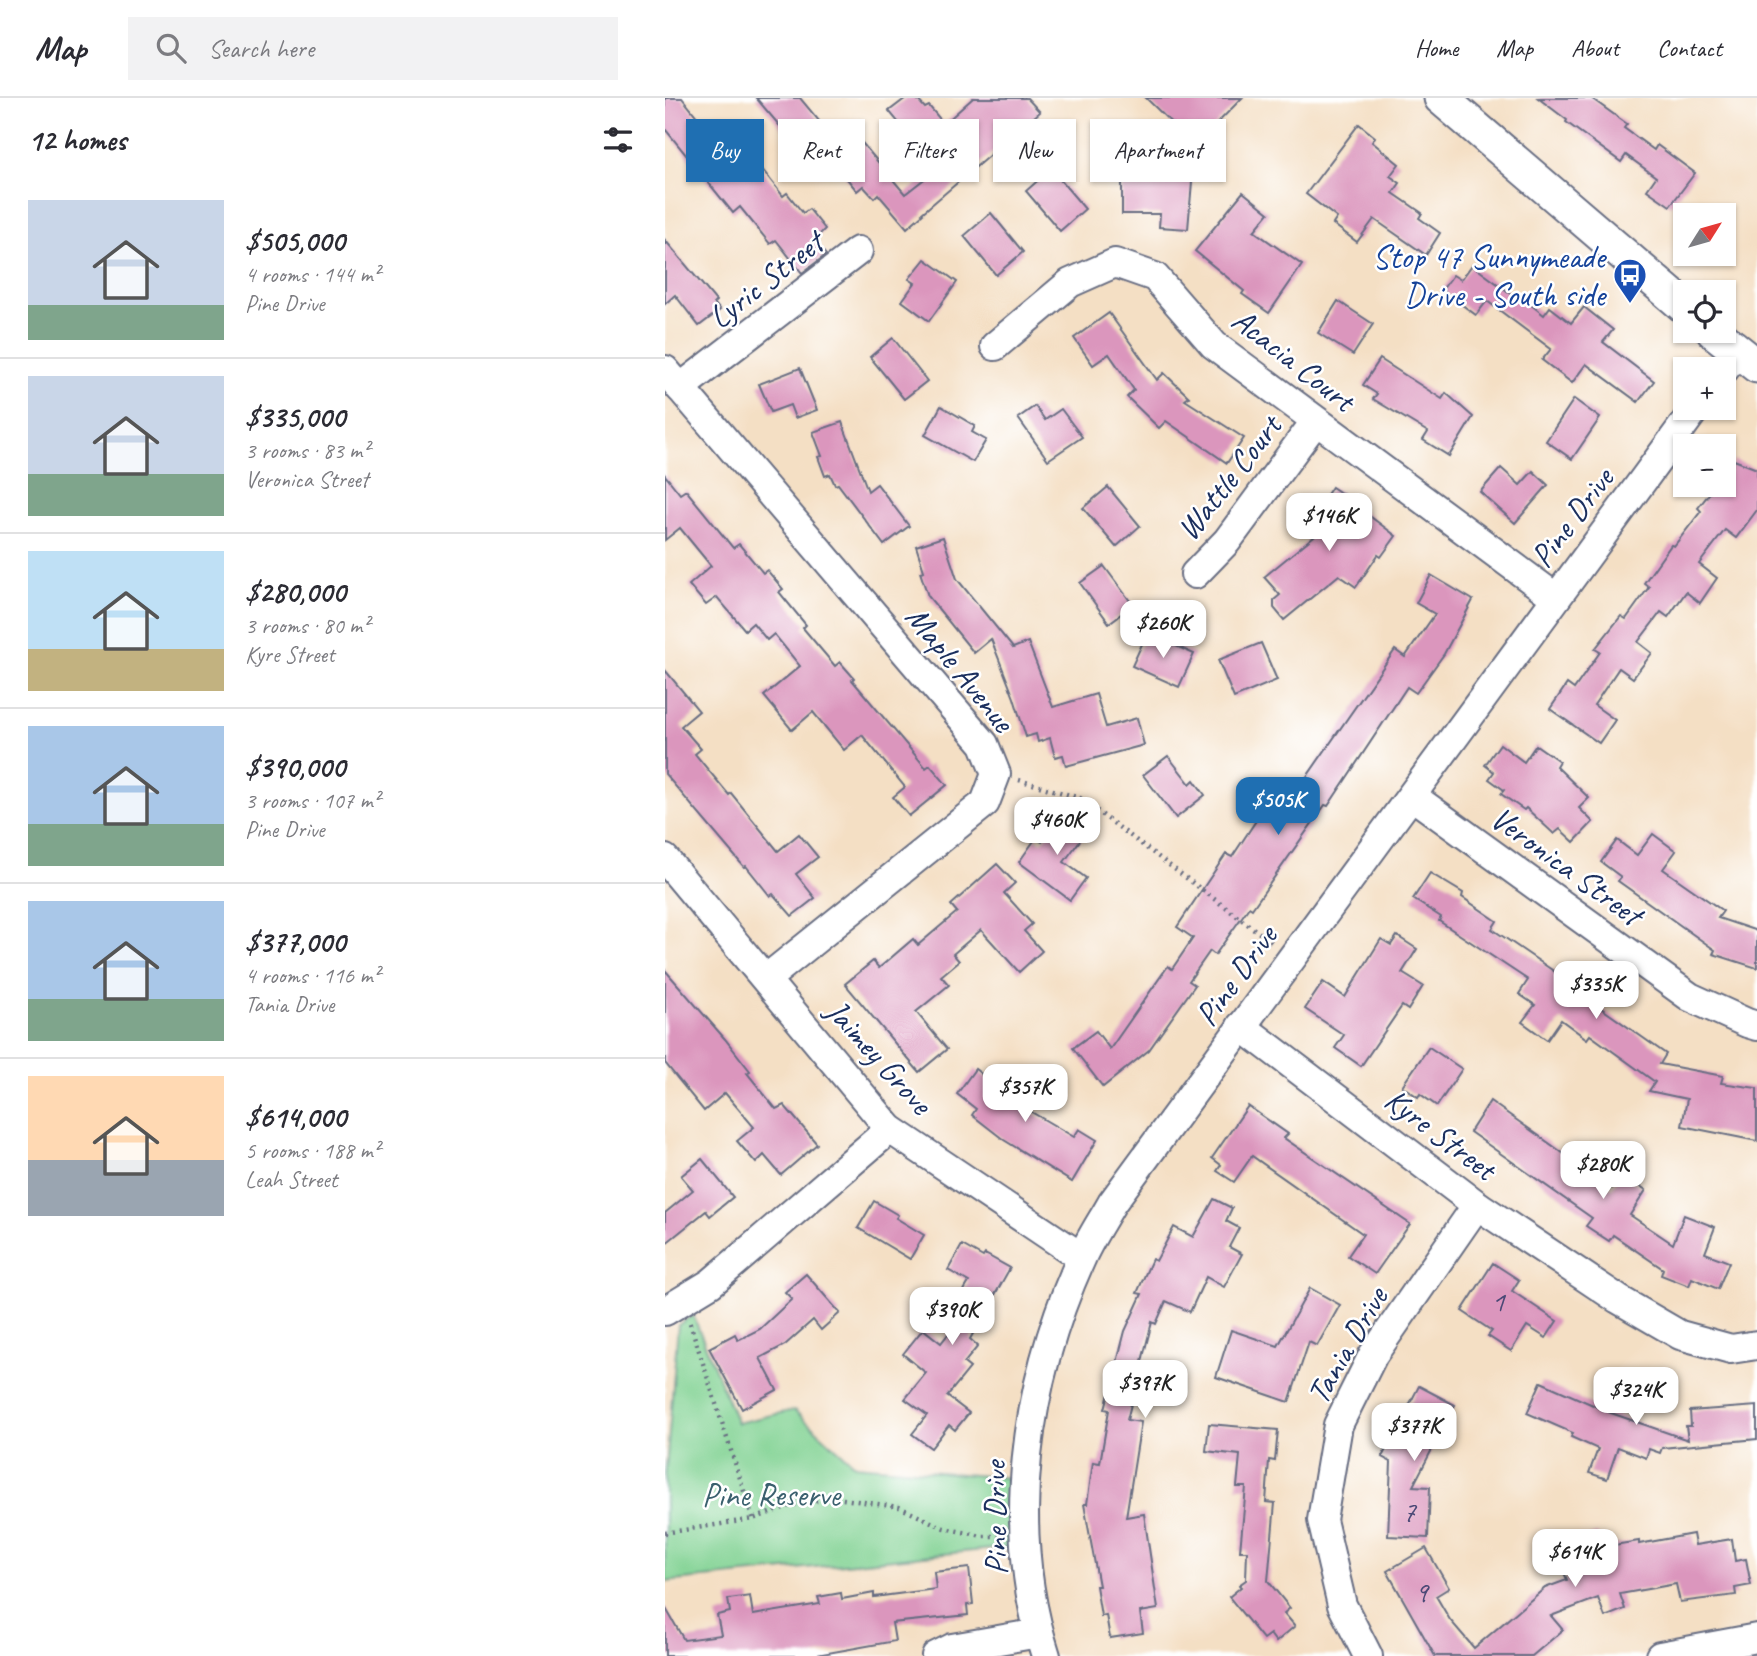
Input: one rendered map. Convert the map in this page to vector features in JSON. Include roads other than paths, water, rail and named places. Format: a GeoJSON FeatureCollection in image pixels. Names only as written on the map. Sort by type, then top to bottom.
{"type":"FeatureCollection","features":[{"type":"Feature","properties":{"kind":"street"},"geometry":{"type":"LineString","coordinates":[[1441,98],[1673,297]]}},
{"type":"Feature","properties":{"kind":"street","name":"Lyric Street"},"geometry":{"type":"LineString","coordinates":[[673,379],[858,251]]}},
{"type":"Feature","properties":{"kind":"street","name":"Acacia Court"},"geometry":{"type":"LineString","coordinates":[[995,346],[1070,283],[1115,263],[1155,276],[1214,345],[1555,597]]}},
{"type":"Feature","properties":{"kind":"street","name":"Maple Avenue"},"geometry":{"type":"LineString","coordinates":[[673,379],[984,744],[996,774],[985,803],[766,979]]}},
{"type":"Feature","properties":{"kind":"street","name":"Pine Drive"},"geometry":{"type":"LineString","coordinates":[[1042,1645],[1029,1584],[1023,1478],[1035,1394],[1063,1304],[1081,1257],[1112,1203],[1687,420]]}},
{"type":"Feature","properties":{"kind":"street","name":"Wattle Court"},"geometry":{"type":"LineString","coordinates":[[1195,574],[1227,541],[1315,422]]}},
{"type":"Feature","properties":{"kind":"street","name":"Veronica Street"},"geometry":{"type":"LineString","coordinates":[[1412,796],[1690,997],[1757,1026]]}},
{"type":"Feature","properties":{"kind":"street","name":"Jaimey Grove"},"geometry":{"type":"LineString","coordinates":[[665,859],[890,1129],[1081,1257]]}},
{"type":"Feature","properties":{"kind":"street","name":"Kyre Street"},"geometry":{"type":"LineString","coordinates":[[1241,1026],[1477,1205],[1618,1299],[1680,1335],[1731,1349],[1757,1345]]}},
{"type":"Feature","properties":{"kind":"street"},"geometry":{"type":"LineString","coordinates":[[674,1306],[711,1283],[890,1129]]}},
{"type":"Feature","properties":{"kind":"street","name":"Tania Drive"},"geometry":{"type":"LineString","coordinates":[[1368,1656],[1342,1605],[1322,1520],[1338,1425],[1374,1355],[1477,1205]]}},
{"type":"Feature","properties":{"kind":"street"},"geometry":{"type":"LineString","coordinates":[[1660,1656],[1757,1638]]}},
{"type":"Feature","properties":{"kind":"street"},"geometry":{"type":"LineString","coordinates":[[936,1656],[952,1648],[1042,1645]]}},
{"type":"Feature","properties":{"kind":"place","name":"Stop 47 Sunnymeade Drive - South side"},"geometry":{"type":"Point","coordinates":[1630,305]}},
{"type":"Feature","properties":{"kind":"park label","name":"Pine Reserve"},"geometry":{"type":"Point","coordinates":[771,1494]}}]}
